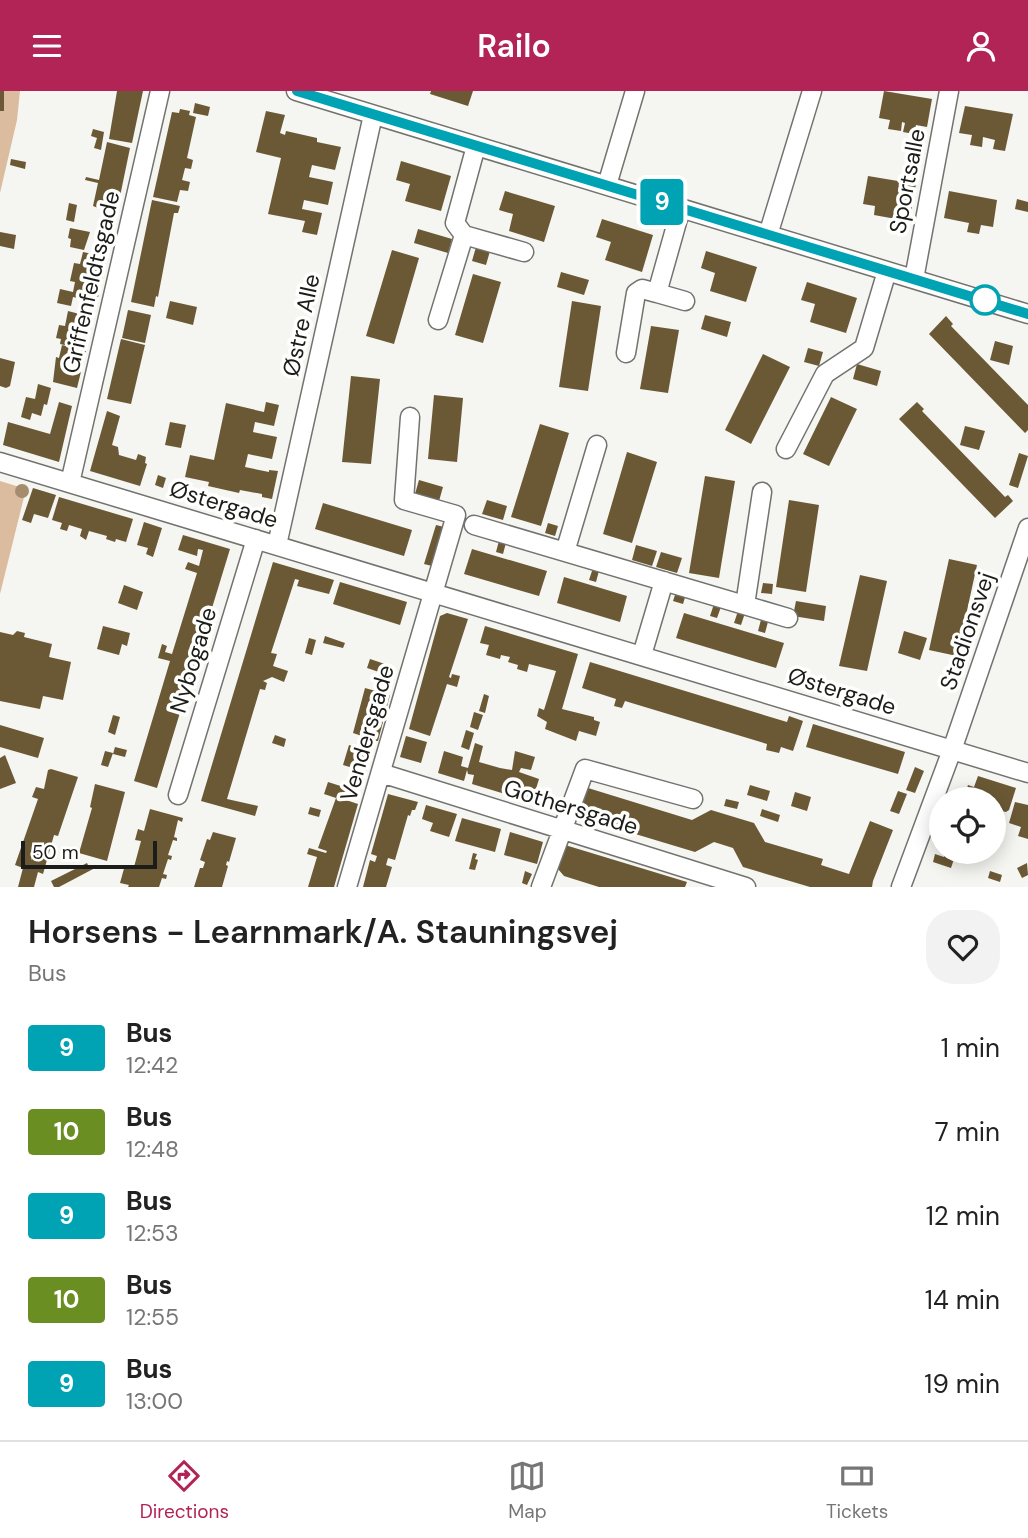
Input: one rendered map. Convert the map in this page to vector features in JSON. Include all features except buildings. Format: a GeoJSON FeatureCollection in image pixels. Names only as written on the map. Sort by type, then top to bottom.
{"type":"FeatureCollection","features":[{"type":"Feature","properties":{"kind":"street","name":"Griffenfeldtsgade"},"geometry":{"type":"LineString","coordinates":[[70,483],[160,91]]}},
{"type":"Feature","properties":{"kind":"street"},"geometry":{"type":"LineString","coordinates":[[296,91],[1028,314]]}},
{"type":"Feature","properties":{"kind":"street"},"geometry":{"type":"LineString","coordinates":[[607,185],[635,91]]}},
{"type":"Feature","properties":{"kind":"street"},"geometry":{"type":"LineString","coordinates":[[768,235],[812,91]]}},
{"type":"Feature","properties":{"kind":"street","name":"Sportsalle"},"geometry":{"type":"LineString","coordinates":[[914,279],[949,91]]}},
{"type":"Feature","properties":{"kind":"street","name":"Østre Alle"},"geometry":{"type":"LineString","coordinates":[[276,545],[373,115]]}},
{"type":"Feature","properties":{"kind":"street"},"geometry":{"type":"LineString","coordinates":[[475,146],[455,223],[464,235],[524,252]]}},
{"type":"Feature","properties":{"kind":"street"},"geometry":{"type":"LineString","coordinates":[[657,293],[681,208]]}},
{"type":"Feature","properties":{"kind":"street"},"geometry":{"type":"LineString","coordinates":[[438,320],[464,235]]}},
{"type":"Feature","properties":{"kind":"street"},"geometry":{"type":"LineString","coordinates":[[786,449],[825,374],[864,348],[887,271]]}},
{"type":"Feature","properties":{"kind":"street"},"geometry":{"type":"LineString","coordinates":[[626,353],[636,293],[642,289],[685,301]]}},
{"type":"Feature","properties":{"kind":"street"},"geometry":{"type":"LineString","coordinates":[[410,417],[404,500],[456,515],[434,593]]}},
{"type":"Feature","properties":{"kind":"street"},"geometry":{"type":"LineString","coordinates":[[565,552],[597,445]]}},
{"type":"Feature","properties":{"kind":"street","name":"Østergade"},"geometry":{"type":"LineString","coordinates":[[0,462],[1028,773]]}},
{"type":"Feature","properties":{"kind":"street"},"geometry":{"type":"LineString","coordinates":[[745,605],[762,492]]}},
{"type":"Feature","properties":{"kind":"street"},"geometry":{"type":"LineString","coordinates":[[474,525],[788,618]]}},
{"type":"Feature","properties":{"kind":"street","name":"Stadionsvej"},"geometry":{"type":"LineString","coordinates":[[901,887],[952,750],[1028,529]]}},
{"type":"Feature","properties":{"kind":"street","name":"Nybogade"},"geometry":{"type":"LineString","coordinates":[[178,795],[256,539]]}},
{"type":"Feature","properties":{"kind":"street"},"geometry":{"type":"LineString","coordinates":[[642,656],[664,581]]}},
{"type":"Feature","properties":{"kind":"street","name":"Vendersgade"},"geometry":{"type":"LineString","coordinates":[[347,887],[434,593]]}},
{"type":"Feature","properties":{"kind":"street"},"geometry":{"type":"LineString","coordinates":[[541,887],[585,769],[693,799]]}},
{"type":"Feature","properties":{"kind":"street","name":"Gothersgade"},"geometry":{"type":"LineString","coordinates":[[381,773],[746,887]]}},
{"type":"Feature","properties":{"kind":"shaded area"},"geometry":{"type":"Polygon","coordinates":[[[4,91],[20,91],[17,120],[0,193],[0,111],[4,111],[4,91]]]}},
{"type":"Feature","properties":{"kind":"shaded area"},"geometry":{"type":"Polygon","coordinates":[[[0,481],[26,489],[0,594],[0,481]]]}},
{"type":"Feature","properties":{"kind":"bus line","name":"9"},"geometry":{"type":"LineString","coordinates":[[297,91],[1028,314]]}}]}
